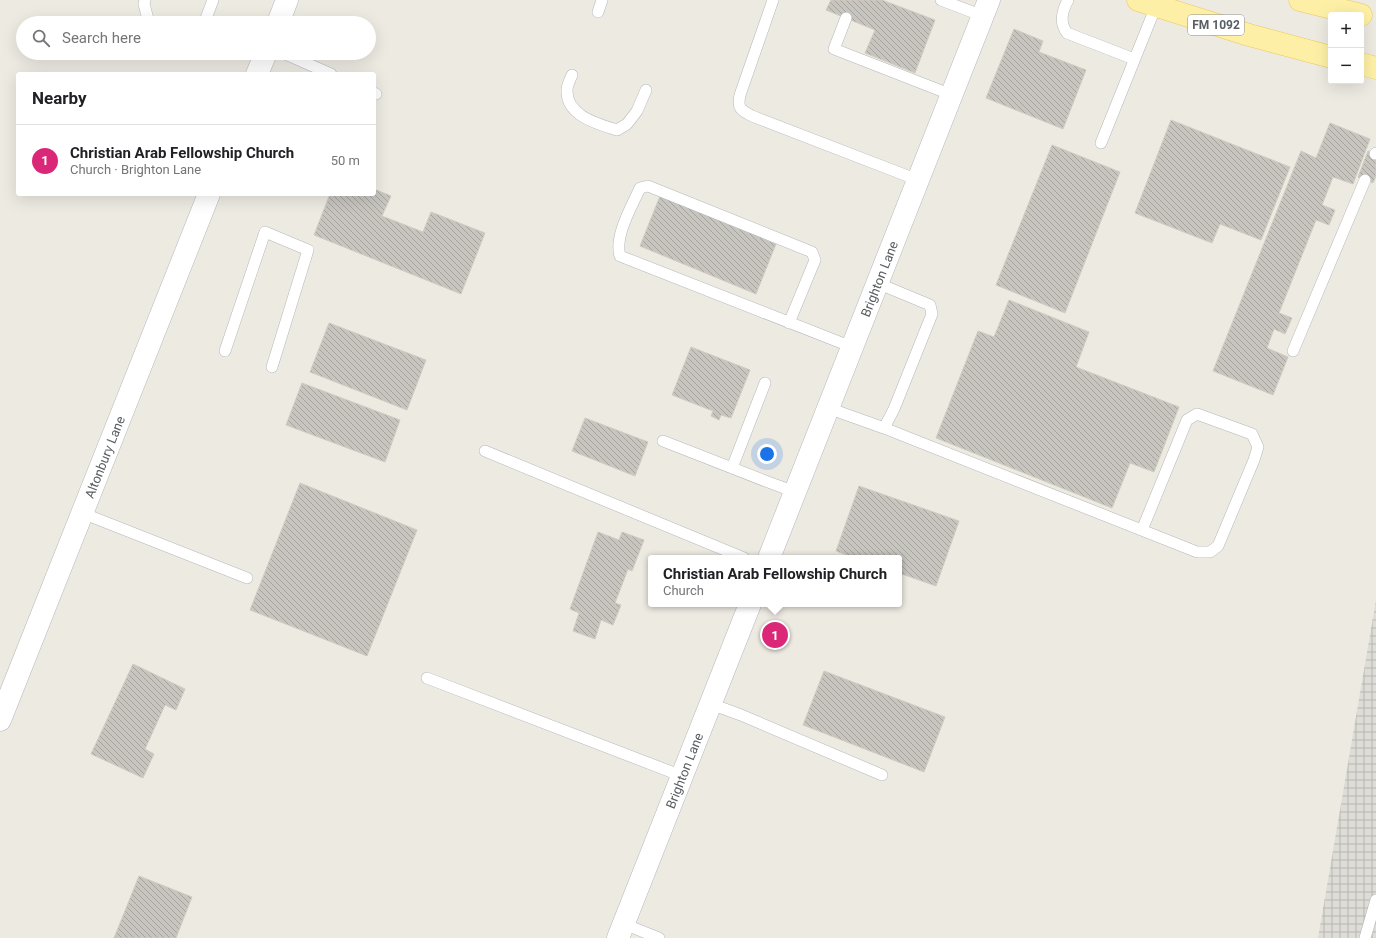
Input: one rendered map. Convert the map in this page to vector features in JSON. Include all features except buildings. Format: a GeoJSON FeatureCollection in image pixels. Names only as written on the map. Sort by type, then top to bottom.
{"type":"FeatureCollection","features":[{"type":"Feature","properties":{"kind":"main road"},"geometry":{"type":"LineString","coordinates":[[1300,0],[1349,12]]}},
{"type":"Feature","properties":{"kind":"main road","name":"FM 1092"},"geometry":{"type":"LineString","coordinates":[[1147,3],[1249,35],[1328,56]]}},
{"type":"Feature","properties":{"kind":"main road"},"geometry":{"type":"LineString","coordinates":[[1364,16],[1376,19]]}},
{"type":"Feature","properties":{"kind":"main road"},"geometry":{"type":"LineString","coordinates":[[1364,65],[1376,68]]}},
{"type":"Feature","properties":{"kind":"street"},"geometry":{"type":"LineString","coordinates":[[281,16],[287,0]]}},
{"type":"Feature","properties":{"kind":"street","name":"Brighton Lane"},"geometry":{"type":"LineString","coordinates":[[769,555],[986,8]]}},
{"type":"Feature","properties":{"kind":"street"},"geometry":{"type":"LineString","coordinates":[[258,72],[263,60]]}},
{"type":"Feature","properties":{"kind":"street","name":"Altonbury Lane"},"geometry":{"type":"LineString","coordinates":[[0,720],[208,196]]}},
{"type":"Feature","properties":{"kind":"street","name":"Brighton Lane"},"geometry":{"type":"LineString","coordinates":[[621,931],[749,607]]}},
{"type":"Feature","properties":{"kind":"lane"},"geometry":{"type":"LineString","coordinates":[[145,0],[144,4],[147,16]]}},
{"type":"Feature","properties":{"kind":"lane"},"geometry":{"type":"LineString","coordinates":[[207,16],[213,0]]}},
{"type":"Feature","properties":{"kind":"lane"},"geometry":{"type":"LineString","coordinates":[[598,12],[602,0]]}},
{"type":"Feature","properties":{"kind":"lane"},"geometry":{"type":"LineString","coordinates":[[773,0],[740,95],[738,104],[741,110],[752,116],[918,180]]}},
{"type":"Feature","properties":{"kind":"lane"},"geometry":{"type":"LineString","coordinates":[[941,0],[986,8]]}},
{"type":"Feature","properties":{"kind":"lane"},"geometry":{"type":"LineString","coordinates":[[1068,0],[1065,7],[1062,24],[1067,33],[1134,59]]}},
{"type":"Feature","properties":{"kind":"lane"},"geometry":{"type":"LineString","coordinates":[[1101,143],[1134,59],[1147,3]]}},
{"type":"Feature","properties":{"kind":"lane"},"geometry":{"type":"LineString","coordinates":[[846,18],[834,49],[952,95]]}},
{"type":"Feature","properties":{"kind":"lane"},"geometry":{"type":"LineString","coordinates":[[299,60],[326,72]]}},
{"type":"Feature","properties":{"kind":"lane"},"geometry":{"type":"LineString","coordinates":[[572,75],[567,90],[569,104],[577,112],[596,123],[617,130],[627,124],[637,111],[646,90]]}},
{"type":"Feature","properties":{"kind":"lane"},"geometry":{"type":"LineString","coordinates":[[1293,351],[1365,180]]}},
{"type":"Feature","properties":{"kind":"lane"},"geometry":{"type":"LineString","coordinates":[[789,323],[815,260],[812,252],[648,186],[640,188],[622,229],[618,249],[620,256],[852,348]]}},
{"type":"Feature","properties":{"kind":"lane"},"geometry":{"type":"LineString","coordinates":[[225,351],[265,232],[308,250],[272,367]]}},
{"type":"Feature","properties":{"kind":"lane"},"geometry":{"type":"LineString","coordinates":[[877,283],[930,305],[932,314],[894,410],[884,428]]}},
{"type":"Feature","properties":{"kind":"lane"},"geometry":{"type":"LineString","coordinates":[[732,468],[765,383]]}},
{"type":"Feature","properties":{"kind":"lane"},"geometry":{"type":"LineString","coordinates":[[828,408],[884,428],[1197,552],[1210,552],[1218,546],[1258,447],[1252,434],[1196,414],[1187,420],[1142,530]]}},
{"type":"Feature","properties":{"kind":"lane"},"geometry":{"type":"LineString","coordinates":[[663,441],[795,492]]}},
{"type":"Feature","properties":{"kind":"lane"},"geometry":{"type":"LineString","coordinates":[[485,451],[737,555]]}},
{"type":"Feature","properties":{"kind":"lane"},"geometry":{"type":"LineString","coordinates":[[82,512],[247,578]]}},
{"type":"Feature","properties":{"kind":"lane"},"geometry":{"type":"LineString","coordinates":[[428,678],[682,776]]}},
{"type":"Feature","properties":{"kind":"lane"},"geometry":{"type":"LineString","coordinates":[[711,704],[741,715],[882,775]]}},
{"type":"Feature","properties":{"kind":"lane"},"geometry":{"type":"LineString","coordinates":[[1365,938],[1376,900]]}},
{"type":"Feature","properties":{"kind":"lane"},"geometry":{"type":"LineString","coordinates":[[621,931],[659,938]]}},
{"type":"Feature","properties":{"kind":"shaded area"},"geometry":{"type":"Polygon","coordinates":[[[1376,600],[1376,938],[1318,938],[1376,600]]]}},
{"type":"Feature","properties":{"kind":"place","name":"Christian Arab Fellowship Church"},"geometry":{"type":"Point","coordinates":[775,635]}}]}
